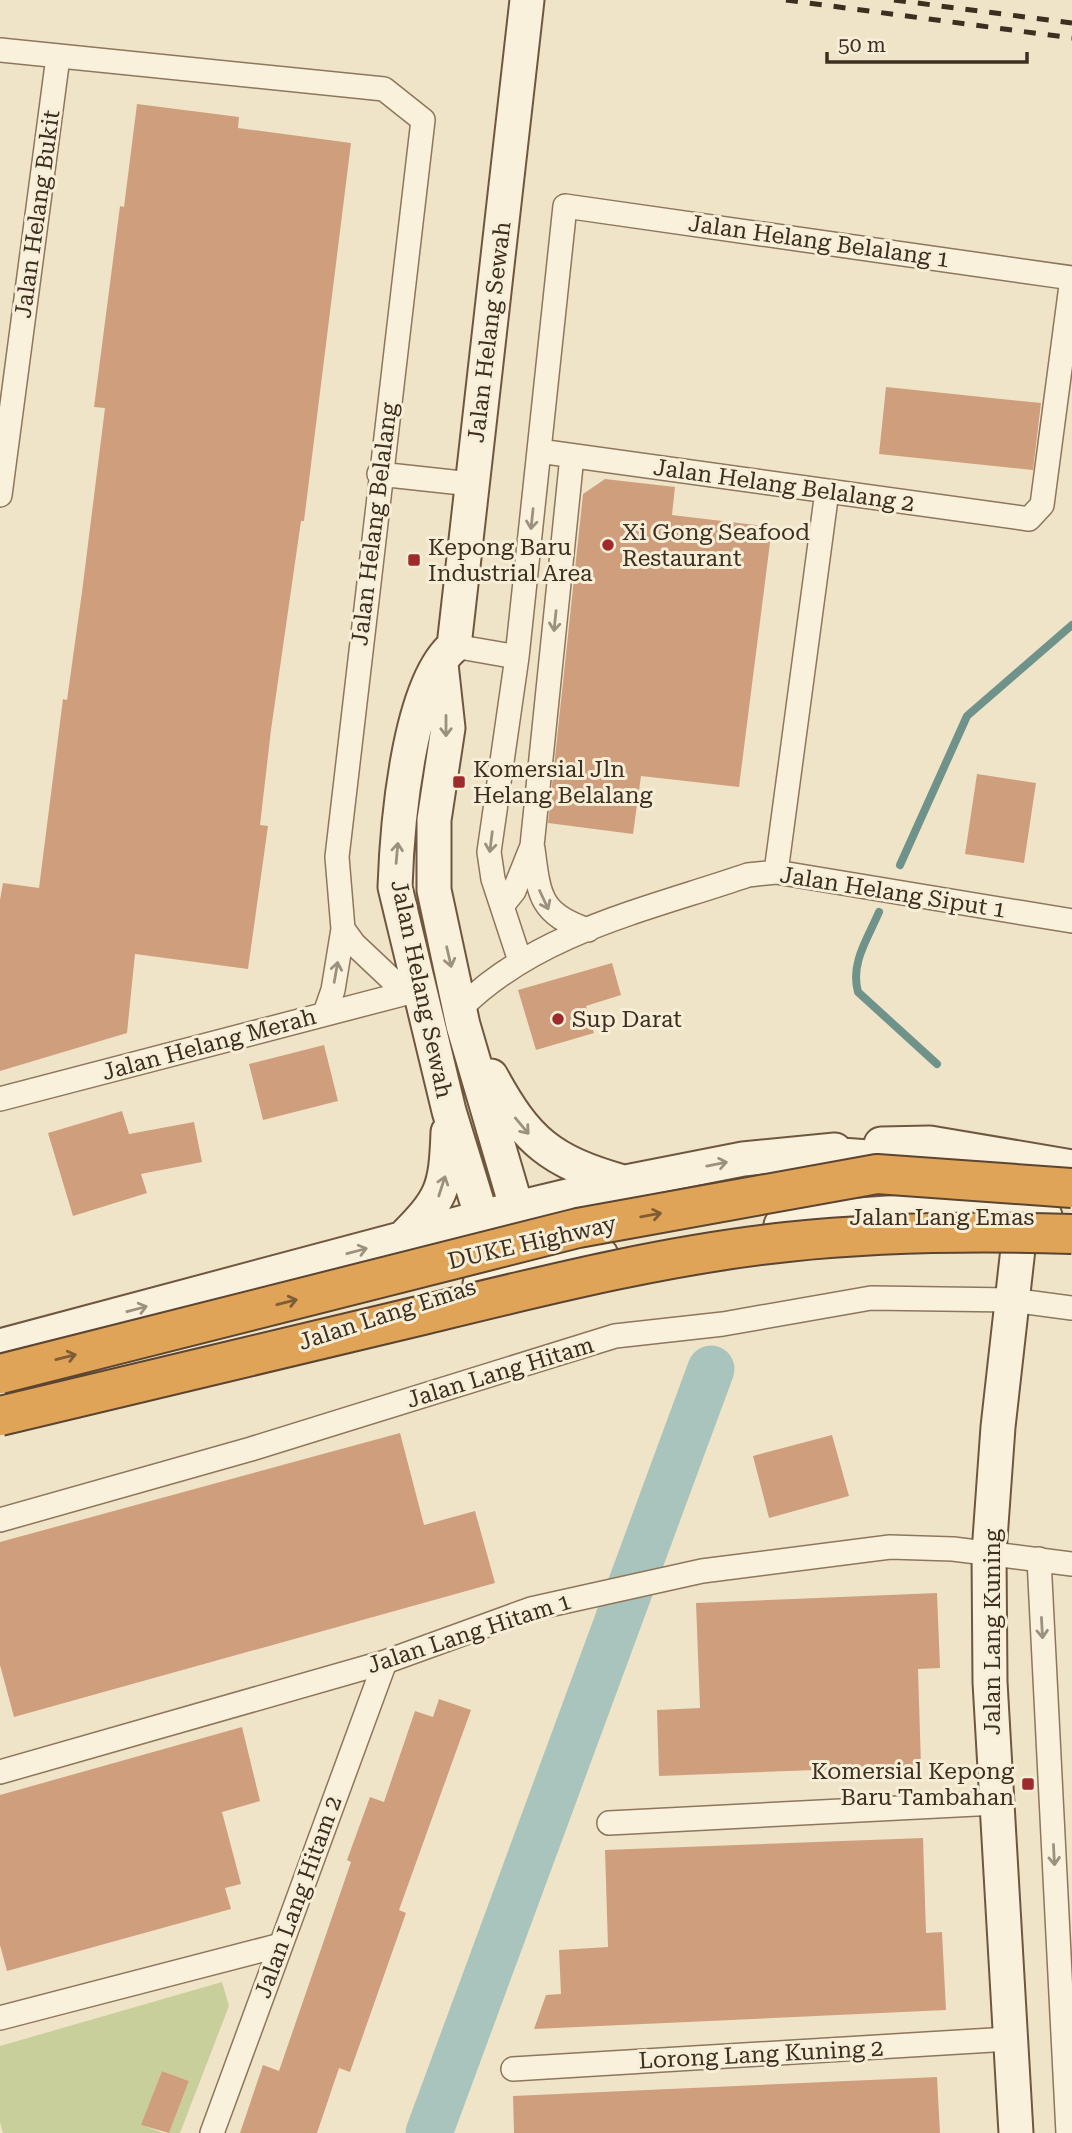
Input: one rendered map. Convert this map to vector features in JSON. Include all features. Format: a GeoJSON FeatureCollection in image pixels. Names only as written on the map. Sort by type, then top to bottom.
{"type":"FeatureCollection","features":[{"type":"Feature","properties":{"kind":"highway","name":"DUKE Highway"},"geometry":{"type":"LineString","coordinates":[[0,1374],[578,1228],[877,1174],[1072,1188]]}},
{"type":"Feature","properties":{"kind":"highway","name":"DUKE Highway"},"geometry":{"type":"LineString","coordinates":[[0,1416],[573,1279],[680,1257],[787,1242],[882,1235],[990,1231],[1072,1234]]}},
{"type":"Feature","properties":{"kind":"street","name":"Jalan Helang Sewah"},"geometry":{"type":"LineString","coordinates":[[527,0],[471,484],[448,652],[448,728],[434,820],[434,890],[462,1017],[535,1268]]}},
{"type":"Feature","properties":{"kind":"street"},"geometry":{"type":"LineString","coordinates":[[0,50],[58,57]]}},
{"type":"Feature","properties":{"kind":"street","name":"Jalan Helang Belalang"},"geometry":{"type":"LineString","coordinates":[[58,57],[384,89],[423,120],[379,474],[337,858],[343,929],[333,990],[325,1013]]}},
{"type":"Feature","properties":{"kind":"street","name":"Jalan Helang Bukit"},"geometry":{"type":"LineString","coordinates":[[0,495],[58,57]]}},
{"type":"Feature","properties":{"kind":"street","name":"Jalan Helang Belalang 1"},"geometry":{"type":"LineString","coordinates":[[539,451],[565,206],[1072,278]]}},
{"type":"Feature","properties":{"kind":"street","name":"Jalan Helang Belalang 2"},"geometry":{"type":"LineString","coordinates":[[539,451],[1029,519],[1042,505],[1072,278]]}},
{"type":"Feature","properties":{"kind":"street"},"geometry":{"type":"LineString","coordinates":[[520,961],[502,906],[489,852],[517,657],[539,451]]}},
{"type":"Feature","properties":{"kind":"street"},"geometry":{"type":"LineString","coordinates":[[572,456],[532,846],[541,897],[549,911],[563,922],[588,930]]}},
{"type":"Feature","properties":{"kind":"street"},"geometry":{"type":"LineString","coordinates":[[379,474],[471,484]]}},
{"type":"Feature","properties":{"kind":"street"},"geometry":{"type":"LineString","coordinates":[[776,872],[827,491]]}},
{"type":"Feature","properties":{"kind":"street","name":"Jalan Helang Sewah"},"geometry":{"type":"LineString","coordinates":[[448,652],[414,727],[396,854],[395,887],[411,991],[499,1277]]}},
{"type":"Feature","properties":{"kind":"street"},"geometry":{"type":"LineString","coordinates":[[448,652],[517,657]]}},
{"type":"Feature","properties":{"kind":"street"},"geometry":{"type":"LineString","coordinates":[[502,906],[514,891],[532,846]]}},
{"type":"Feature","properties":{"kind":"street","name":"Jalan Helang Siput 1"},"geometry":{"type":"LineString","coordinates":[[462,1017],[485,985],[520,961],[588,930],[748,876],[776,872],[1072,921]]}},
{"type":"Feature","properties":{"kind":"street"},"geometry":{"type":"LineString","coordinates":[[343,929],[354,944],[411,991]]}},
{"type":"Feature","properties":{"kind":"street","name":"Jalan Helang Merah"},"geometry":{"type":"LineString","coordinates":[[0,1099],[411,991]]}},
{"type":"Feature","properties":{"kind":"street"},"geometry":{"type":"LineString","coordinates":[[462,1017],[509,1110],[539,1146],[587,1172],[626,1182]]}},
{"type":"Feature","properties":{"kind":"street"},"geometry":{"type":"LineString","coordinates":[[401,1240],[431,1210],[441,1193],[446,1171],[449,1111]]}},
{"type":"Feature","properties":{"kind":"street"},"geometry":{"type":"LineString","coordinates":[[0,1346],[517,1208],[626,1182],[743,1159],[890,1143],[930,1143],[1072,1167]]}},
{"type":"Feature","properties":{"kind":"street"},"geometry":{"type":"LineString","coordinates":[[814,1153],[988,1168],[1014,1179],[1023,1213]]}},
{"type":"Feature","properties":{"kind":"street","name":"Jalan Lang Emas"},"geometry":{"type":"LineString","coordinates":[[0,1428],[365,1324],[499,1277],[671,1241],[860,1215],[1023,1213],[1072,1219]]}},
{"type":"Feature","properties":{"kind":"street","name":"Jalan Lang Kuning"},"geometry":{"type":"LineString","coordinates":[[1016,2133],[990,1682],[989,1553],[998,1427],[1023,1213]]}},
{"type":"Feature","properties":{"kind":"street","name":"Jalan Lang Hitam"},"geometry":{"type":"LineString","coordinates":[[0,1520],[251,1449],[615,1336],[723,1324],[871,1298],[1012,1300]]}},
{"type":"Feature","properties":{"kind":"street"},"geometry":{"type":"LineString","coordinates":[[1012,1300],[1072,1308]]}},
{"type":"Feature","properties":{"kind":"street","name":"Jalan Lang Hitam 1"},"geometry":{"type":"LineString","coordinates":[[0,1772],[384,1662],[531,1609],[683,1576],[890,1547],[989,1553],[1072,1564]]}},
{"type":"Feature","properties":{"kind":"street"},"geometry":{"type":"LineString","coordinates":[[1038,1559],[1068,2133]]}},
{"type":"Feature","properties":{"kind":"street","name":"Jalan Lang Hitam 2"},"geometry":{"type":"LineString","coordinates":[[212,2133],[384,1662]]}},
{"type":"Feature","properties":{"kind":"street"},"geometry":{"type":"LineString","coordinates":[[609,1823],[996,1803]]}},
{"type":"Feature","properties":{"kind":"street"},"geometry":{"type":"LineString","coordinates":[[0,2018],[281,1945]]}},
{"type":"Feature","properties":{"kind":"street","name":"Lorong Lang Kuning 2"},"geometry":{"type":"LineString","coordinates":[[513,2069],[1009,2039]]}},
{"type":"Feature","properties":{"kind":"green space"},"geometry":{"type":"Polygon","coordinates":[[[222,1982],[229,2006],[180,2133],[169,2133],[189,2081],[162,2071],[142,2125],[163,2133],[3,2133],[0,2122],[0,2046],[222,1982]]]}},
{"type":"Feature","properties":{"kind":"building"},"geometry":{"type":"Polygon","coordinates":[[[137,104],[239,117],[238,128],[351,143],[304,521],[301,521],[271,730],[260,825],[268,826],[248,969],[135,954],[127,1033],[0,1071],[0,900],[3,883],[39,888],[63,699],[67,700],[82,592],[105,408],[94,407],[120,206],[124,207],[137,104]]]}},
{"type":"Feature","properties":{"kind":"building"},"geometry":{"type":"Polygon","coordinates":[[[886,387],[1041,403],[1033,470],[879,454],[886,387]]]}},
{"type":"Feature","properties":{"kind":"building"},"geometry":{"type":"Polygon","coordinates":[[[605,479],[675,487],[672,515],[772,527],[739,787],[641,776],[633,834],[548,823],[583,494],[605,479]]]}},
{"type":"Feature","properties":{"kind":"building"},"geometry":{"type":"Polygon","coordinates":[[[977,774],[1036,783],[1024,863],[965,854],[977,774]]]}},
{"type":"Feature","properties":{"kind":"building","name":"Sup Darat"},"geometry":{"type":"Polygon","coordinates":[[[612,963],[621,995],[586,1006],[594,1033],[536,1050],[518,990],[612,963]]]}},
{"type":"Feature","properties":{"kind":"building"},"geometry":{"type":"Polygon","coordinates":[[[324,1045],[338,1101],[263,1120],[249,1064],[324,1045]]]}},
{"type":"Feature","properties":{"kind":"building"},"geometry":{"type":"Polygon","coordinates":[[[122,1111],[129,1134],[194,1122],[202,1162],[141,1174],[147,1193],[73,1216],[48,1133],[122,1111]]]}},
{"type":"Feature","properties":{"kind":"building"},"geometry":{"type":"Polygon","coordinates":[[[400,1433],[424,1525],[475,1511],[495,1583],[14,1717],[0,1665],[0,1542],[400,1433]]]}},
{"type":"Feature","properties":{"kind":"building"},"geometry":{"type":"Polygon","coordinates":[[[832,1435],[849,1496],[769,1518],[753,1456],[832,1435]]]}},
{"type":"Feature","properties":{"kind":"building"},"geometry":{"type":"Polygon","coordinates":[[[937,1593],[940,1668],[918,1669],[921,1766],[659,1776],[657,1710],[700,1708],[696,1603],[937,1593]]]}},
{"type":"Feature","properties":{"kind":"building"},"geometry":{"type":"Polygon","coordinates":[[[439,1699],[471,1710],[399,1910],[406,1913],[350,2072],[339,2068],[317,2133],[240,2133],[263,2065],[279,2071],[351,1862],[347,1860],[370,1797],[384,1802],[415,1711],[433,1717],[439,1699]]]}},
{"type":"Feature","properties":{"kind":"building"},"geometry":{"type":"Polygon","coordinates":[[[242,1727],[260,1801],[222,1812],[241,1884],[225,1888],[231,1909],[7,1971],[0,1945],[0,1795],[242,1727]]]}},
{"type":"Feature","properties":{"kind":"building"},"geometry":{"type":"Polygon","coordinates":[[[923,1838],[926,1933],[942,1932],[946,2010],[534,2029],[546,1995],[561,1994],[559,1950],[608,1947],[605,1850],[923,1838]]]}},
{"type":"Feature","properties":{"kind":"building"},"geometry":{"type":"Polygon","coordinates":[[[162,2071],[189,2081],[169,2133],[141,2125],[162,2071]]]}},
{"type":"Feature","properties":{"kind":"building"},"geometry":{"type":"Polygon","coordinates":[[[937,2077],[940,2133],[514,2133],[513,2096],[937,2077]]]}},
{"type":"Feature","properties":{"kind":"waterway"},"geometry":{"type":"LineString","coordinates":[[900,865],[967,716],[1072,625]]}},
{"type":"Feature","properties":{"kind":"waterway"},"geometry":{"type":"LineString","coordinates":[[879,912],[858,961],[858,992],[937,1064]]}},
{"type":"Feature","properties":{"kind":"waterway"},"geometry":{"type":"LineString","coordinates":[[429,2133],[711,1369]]}},
{"type":"Feature","properties":{"kind":"railway"},"geometry":{"type":"LineString","coordinates":[[786,0],[1072,38]]}},
{"type":"Feature","properties":{"kind":"railway"},"geometry":{"type":"LineString","coordinates":[[894,0],[1072,23]]}},
{"type":"Feature","properties":{"kind":"place","name":"Xi Gong Seafood Restaurant"},"geometry":{"type":"Point","coordinates":[608,545]}},
{"type":"Feature","properties":{"kind":"place","name":"Kepong Baru Industrial Area"},"geometry":{"type":"Point","coordinates":[414,560]}},
{"type":"Feature","properties":{"kind":"place","name":"Komersial Jln Helang Belalang"},"geometry":{"type":"Point","coordinates":[459,782]}},
{"type":"Feature","properties":{"kind":"place","name":"Sup Darat"},"geometry":{"type":"Point","coordinates":[558,1019]}},
{"type":"Feature","properties":{"kind":"place","name":"Komersial Kepong Baru Tambahan"},"geometry":{"type":"Point","coordinates":[1028,1784]}}]}
